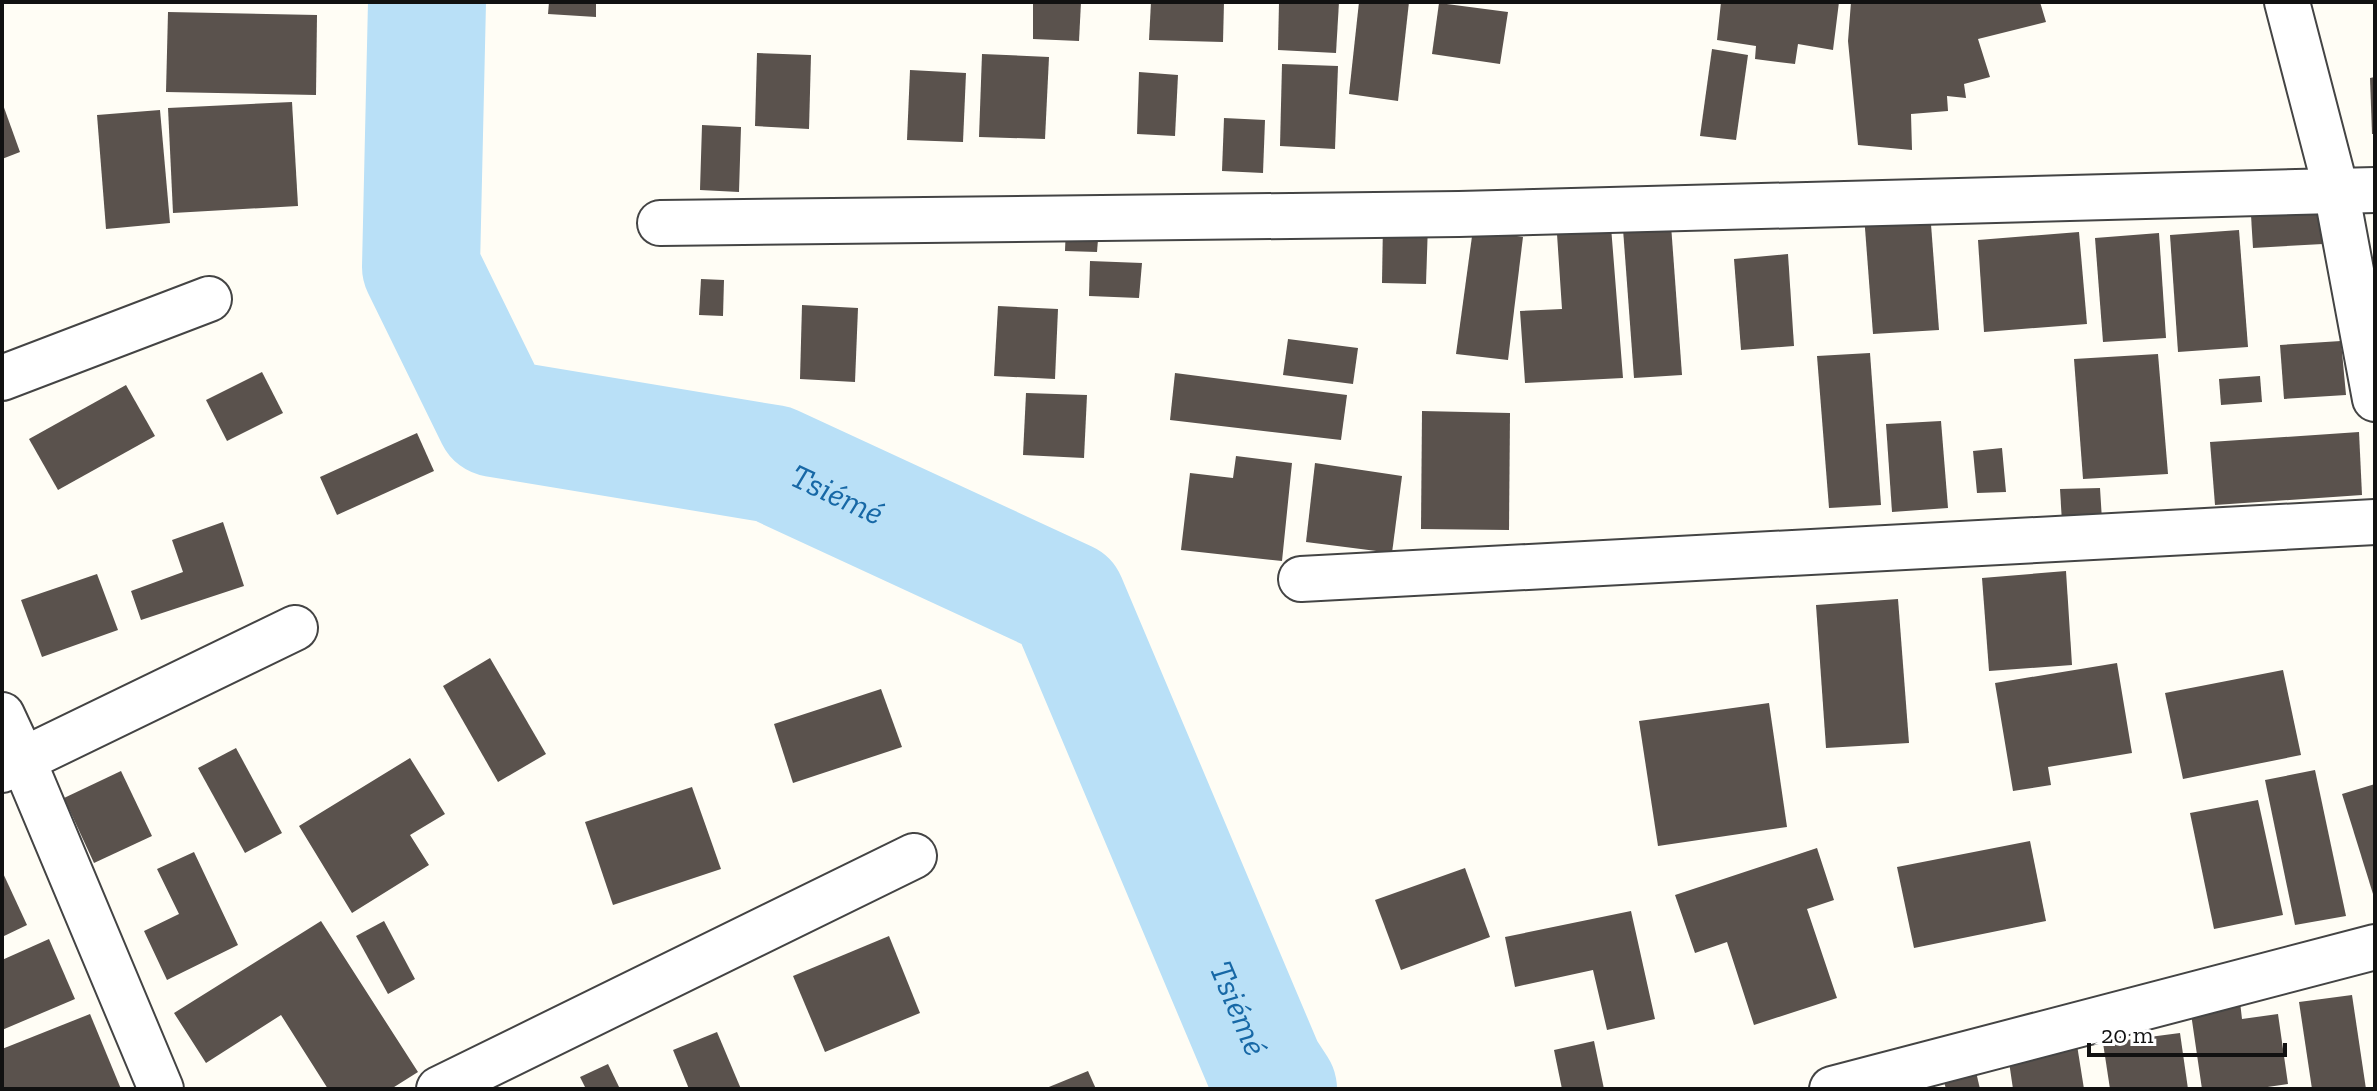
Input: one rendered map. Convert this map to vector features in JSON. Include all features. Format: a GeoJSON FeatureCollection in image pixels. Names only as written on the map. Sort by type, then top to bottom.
{"type":"FeatureCollection","features":[{"type":"Feature","properties":{"kind":"street"},"geometry":{"type":"LineString","coordinates":[[2287,2],[2356,190],[2375,399]]}},
{"type":"Feature","properties":{"kind":"street"},"geometry":{"type":"LineString","coordinates":[[660,223],[1459,214],[2356,190]]}},
{"type":"Feature","properties":{"kind":"street"},"geometry":{"type":"LineString","coordinates":[[2,378],[209,299]]}},
{"type":"Feature","properties":{"kind":"street"},"geometry":{"type":"LineString","coordinates":[[1301,579],[2375,522]]}},
{"type":"Feature","properties":{"kind":"street"},"geometry":{"type":"LineString","coordinates":[[13,765],[295,628]]}},
{"type":"Feature","properties":{"kind":"street"},"geometry":{"type":"LineString","coordinates":[[2,715],[13,765],[161,1089]]}},
{"type":"Feature","properties":{"kind":"street"},"geometry":{"type":"LineString","coordinates":[[439,1089],[914,856]]}},
{"type":"Feature","properties":{"kind":"street"},"geometry":{"type":"LineString","coordinates":[[1832,1089],[2375,947]]}},
{"type":"Feature","properties":{"kind":"building"},"geometry":{"type":"Polygon","coordinates":[[[549,2],[596,2],[596,17],[548,14],[549,2]]]}},
{"type":"Feature","properties":{"kind":"building"},"geometry":{"type":"Polygon","coordinates":[[[1033,2],[1081,2],[1079,41],[1033,39],[1033,2]]]}},
{"type":"Feature","properties":{"kind":"building"},"geometry":{"type":"Polygon","coordinates":[[[1151,2],[1224,2],[1223,42],[1149,40],[1151,2]]]}},
{"type":"Feature","properties":{"kind":"building"},"geometry":{"type":"Polygon","coordinates":[[[1279,2],[1339,2],[1336,53],[1278,50],[1279,2]]]}},
{"type":"Feature","properties":{"kind":"building"},"geometry":{"type":"Polygon","coordinates":[[[1359,2],[1409,2],[1398,101],[1349,94],[1359,2]]]}},
{"type":"Feature","properties":{"kind":"building"},"geometry":{"type":"Polygon","coordinates":[[[1721,2],[1839,2],[1833,50],[1798,44],[1795,64],[1755,59],[1756,46],[1717,40],[1721,2]]]}},
{"type":"Feature","properties":{"kind":"building"},"geometry":{"type":"Polygon","coordinates":[[[1851,2],[2040,2],[2046,22],[1978,39],[1990,77],[1964,84],[1966,98],[1947,96],[1948,111],[1911,114],[1912,150],[1858,145],[1848,41],[1851,2]]]}},
{"type":"Feature","properties":{"kind":"building"},"geometry":{"type":"Polygon","coordinates":[[[1439,3],[1508,12],[1500,64],[1432,54],[1439,3]]]}},
{"type":"Feature","properties":{"kind":"building"},"geometry":{"type":"Polygon","coordinates":[[[168,12],[317,15],[316,95],[166,92],[168,12]]]}},
{"type":"Feature","properties":{"kind":"building"},"geometry":{"type":"Polygon","coordinates":[[[1712,49],[1748,55],[1736,140],[1700,136],[1712,49]]]}},
{"type":"Feature","properties":{"kind":"building"},"geometry":{"type":"Polygon","coordinates":[[[757,53],[811,55],[809,129],[755,126],[757,53]]]}},
{"type":"Feature","properties":{"kind":"building"},"geometry":{"type":"Polygon","coordinates":[[[982,54],[1049,57],[1045,139],[979,137],[982,54]]]}},
{"type":"Feature","properties":{"kind":"building"},"geometry":{"type":"Polygon","coordinates":[[[1282,64],[1338,66],[1335,149],[1280,146],[1282,64]]]}},
{"type":"Feature","properties":{"kind":"building"},"geometry":{"type":"Polygon","coordinates":[[[910,70],[966,73],[963,142],[907,140],[910,70]]]}},
{"type":"Feature","properties":{"kind":"building"},"geometry":{"type":"Polygon","coordinates":[[[1139,72],[1178,75],[1175,136],[1137,134],[1139,72]]]}},
{"type":"Feature","properties":{"kind":"building"},"geometry":{"type":"Polygon","coordinates":[[[2375,77],[2375,134],[2372,134],[2370,78],[2375,77]]]}},
{"type":"Feature","properties":{"kind":"building"},"geometry":{"type":"Polygon","coordinates":[[[2,102],[20,152],[2,159],[2,102]]]}},
{"type":"Feature","properties":{"kind":"building"},"geometry":{"type":"Polygon","coordinates":[[[292,102],[298,206],[173,213],[168,108],[292,102]]]}},
{"type":"Feature","properties":{"kind":"building"},"geometry":{"type":"Polygon","coordinates":[[[160,110],[170,223],[106,229],[97,115],[160,110]]]}},
{"type":"Feature","properties":{"kind":"building"},"geometry":{"type":"Polygon","coordinates":[[[1224,118],[1265,120],[1263,173],[1222,171],[1224,118]]]}},
{"type":"Feature","properties":{"kind":"building"},"geometry":{"type":"Polygon","coordinates":[[[702,125],[741,127],[739,192],[700,190],[702,125]]]}},
{"type":"Feature","properties":{"kind":"building"},"geometry":{"type":"Polygon","coordinates":[[[2320,195],[2323,244],[2253,248],[2250,199],[2320,195]]]}},
{"type":"Feature","properties":{"kind":"building"},"geometry":{"type":"Polygon","coordinates":[[[1930,211],[1939,330],[1873,334],[1864,215],[1930,211]]]}},
{"type":"Feature","properties":{"kind":"building"},"geometry":{"type":"Polygon","coordinates":[[[1610,214],[1623,378],[1525,383],[1520,311],[1562,309],[1556,219],[1610,214]]]}},
{"type":"Feature","properties":{"kind":"building"},"geometry":{"type":"Polygon","coordinates":[[[1383,222],[1428,224],[1426,284],[1382,283],[1383,222]]]}},
{"type":"Feature","properties":{"kind":"building"},"geometry":{"type":"Polygon","coordinates":[[[1066,225],[1099,227],[1097,252],[1065,251],[1066,225]]]}},
{"type":"Feature","properties":{"kind":"building"},"geometry":{"type":"Polygon","coordinates":[[[1671,225],[1682,375],[1634,378],[1623,229],[1671,225]]]}},
{"type":"Feature","properties":{"kind":"building"},"geometry":{"type":"Polygon","coordinates":[[[1473,229],[1523,237],[1508,360],[1456,354],[1473,229]]]}},
{"type":"Feature","properties":{"kind":"building"},"geometry":{"type":"Polygon","coordinates":[[[2239,230],[2248,347],[2178,352],[2170,235],[2239,230]]]}},
{"type":"Feature","properties":{"kind":"building"},"geometry":{"type":"Polygon","coordinates":[[[2079,232],[2087,324],[1984,332],[1978,240],[2079,232]]]}},
{"type":"Feature","properties":{"kind":"building"},"geometry":{"type":"Polygon","coordinates":[[[2159,233],[2166,338],[2103,342],[2095,238],[2159,233]]]}},
{"type":"Feature","properties":{"kind":"building"},"geometry":{"type":"Polygon","coordinates":[[[1788,254],[1794,346],[1741,350],[1734,259],[1788,254]]]}},
{"type":"Feature","properties":{"kind":"building"},"geometry":{"type":"Polygon","coordinates":[[[1090,261],[1142,263],[1139,298],[1089,296],[1090,261]]]}},
{"type":"Feature","properties":{"kind":"building"},"geometry":{"type":"Polygon","coordinates":[[[701,279],[724,280],[723,316],[699,315],[701,279]]]}},
{"type":"Feature","properties":{"kind":"building"},"geometry":{"type":"Polygon","coordinates":[[[802,305],[858,308],[855,382],[800,379],[802,305]]]}},
{"type":"Feature","properties":{"kind":"building"},"geometry":{"type":"Polygon","coordinates":[[[998,306],[1058,309],[1055,379],[994,376],[998,306]]]}},
{"type":"Feature","properties":{"kind":"building"},"geometry":{"type":"Polygon","coordinates":[[[1288,339],[1358,348],[1353,384],[1283,375],[1288,339]]]}},
{"type":"Feature","properties":{"kind":"building"},"geometry":{"type":"Polygon","coordinates":[[[2341,341],[2346,395],[2284,399],[2280,345],[2341,341]]]}},
{"type":"Feature","properties":{"kind":"building"},"geometry":{"type":"Polygon","coordinates":[[[1870,353],[1881,505],[1829,508],[1817,356],[1870,353]]]}},
{"type":"Feature","properties":{"kind":"building"},"geometry":{"type":"Polygon","coordinates":[[[2158,354],[2168,474],[2083,479],[2074,359],[2158,354]]]}},
{"type":"Feature","properties":{"kind":"building"},"geometry":{"type":"Polygon","coordinates":[[[262,372],[283,413],[227,441],[206,400],[262,372]]]}},
{"type":"Feature","properties":{"kind":"building"},"geometry":{"type":"Polygon","coordinates":[[[1175,373],[1347,395],[1341,440],[1170,420],[1175,373]]]}},
{"type":"Feature","properties":{"kind":"building"},"geometry":{"type":"Polygon","coordinates":[[[2260,376],[2262,402],[2221,405],[2219,379],[2260,376]]]}},
{"type":"Feature","properties":{"kind":"building"},"geometry":{"type":"Polygon","coordinates":[[[126,385],[155,436],[58,490],[29,439],[126,385]]]}},
{"type":"Feature","properties":{"kind":"building"},"geometry":{"type":"Polygon","coordinates":[[[1026,393],[1087,395],[1084,458],[1023,455],[1026,393]]]}},
{"type":"Feature","properties":{"kind":"building"},"geometry":{"type":"Polygon","coordinates":[[[1422,411],[1510,413],[1509,530],[1421,529],[1422,411]]]}},
{"type":"Feature","properties":{"kind":"building"},"geometry":{"type":"Polygon","coordinates":[[[1941,421],[1948,508],[1892,512],[1886,424],[1941,421]]]}},
{"type":"Feature","properties":{"kind":"building"},"geometry":{"type":"Polygon","coordinates":[[[2359,432],[2362,495],[2215,505],[2210,442],[2359,432]]]}},
{"type":"Feature","properties":{"kind":"building"},"geometry":{"type":"Polygon","coordinates":[[[417,433],[434,471],[337,515],[320,477],[417,433]]]}},
{"type":"Feature","properties":{"kind":"building"},"geometry":{"type":"Polygon","coordinates":[[[2002,448],[2006,492],[1977,493],[1973,451],[2002,448]]]}},
{"type":"Feature","properties":{"kind":"building"},"geometry":{"type":"Polygon","coordinates":[[[1236,456],[1292,463],[1282,561],[1181,550],[1190,473],[1233,478],[1236,456]]]}},
{"type":"Feature","properties":{"kind":"building"},"geometry":{"type":"Polygon","coordinates":[[[1315,463],[1402,476],[1392,553],[1306,542],[1315,463]]]}},
{"type":"Feature","properties":{"kind":"building"},"geometry":{"type":"Polygon","coordinates":[[[2100,488],[2102,520],[2062,522],[2060,489],[2100,488]]]}},
{"type":"Feature","properties":{"kind":"building"},"geometry":{"type":"Polygon","coordinates":[[[223,522],[244,586],[141,620],[131,591],[183,572],[172,540],[223,522]]]}},
{"type":"Feature","properties":{"kind":"building"},"geometry":{"type":"Polygon","coordinates":[[[2066,571],[2072,665],[1989,671],[1982,578],[2066,571]]]}},
{"type":"Feature","properties":{"kind":"building"},"geometry":{"type":"Polygon","coordinates":[[[97,574],[118,630],[42,657],[21,600],[97,574]]]}},
{"type":"Feature","properties":{"kind":"building"},"geometry":{"type":"Polygon","coordinates":[[[1898,599],[1909,743],[1826,748],[1816,605],[1898,599]]]}},
{"type":"Feature","properties":{"kind":"building"},"geometry":{"type":"Polygon","coordinates":[[[490,658],[546,754],[498,782],[443,686],[490,658]]]}},
{"type":"Feature","properties":{"kind":"building"},"geometry":{"type":"Polygon","coordinates":[[[2117,663],[2132,753],[2048,767],[2051,785],[2013,791],[1995,683],[2117,663]]]}},
{"type":"Feature","properties":{"kind":"building"},"geometry":{"type":"Polygon","coordinates":[[[2283,670],[2301,755],[2183,779],[2165,693],[2283,670]]]}},
{"type":"Feature","properties":{"kind":"building"},"geometry":{"type":"Polygon","coordinates":[[[881,689],[902,747],[793,783],[774,724],[881,689]]]}},
{"type":"Feature","properties":{"kind":"building"},"geometry":{"type":"Polygon","coordinates":[[[1769,703],[1787,827],[1658,846],[1639,721],[1769,703]]]}},
{"type":"Feature","properties":{"kind":"building"},"geometry":{"type":"Polygon","coordinates":[[[236,748],[282,833],[245,853],[198,768],[236,748]]]}},
{"type":"Feature","properties":{"kind":"building"},"geometry":{"type":"Polygon","coordinates":[[[410,758],[445,814],[410,835],[429,865],[352,913],[299,826],[410,758]]]}},
{"type":"Feature","properties":{"kind":"building"},"geometry":{"type":"Polygon","coordinates":[[[2315,770],[2346,916],[2295,925],[2265,780],[2315,770]]]}},
{"type":"Feature","properties":{"kind":"building"},"geometry":{"type":"Polygon","coordinates":[[[121,771],[152,836],[94,863],[64,798],[121,771]]]}},
{"type":"Feature","properties":{"kind":"building"},"geometry":{"type":"Polygon","coordinates":[[[2375,784],[2375,893],[2373,894],[2342,794],[2375,784]]]}},
{"type":"Feature","properties":{"kind":"building"},"geometry":{"type":"Polygon","coordinates":[[[692,787],[721,869],[613,905],[585,822],[692,787]]]}},
{"type":"Feature","properties":{"kind":"building"},"geometry":{"type":"Polygon","coordinates":[[[2258,800],[2283,915],[2214,929],[2190,813],[2258,800]]]}},
{"type":"Feature","properties":{"kind":"building"},"geometry":{"type":"Polygon","coordinates":[[[2030,841],[2046,921],[1914,948],[1897,867],[2030,841]]]}},
{"type":"Feature","properties":{"kind":"building"},"geometry":{"type":"Polygon","coordinates":[[[1817,848],[1834,900],[1807,909],[1837,998],[1754,1025],[1727,942],[1695,953],[1675,895],[1817,848]]]}},
{"type":"Feature","properties":{"kind":"building"},"geometry":{"type":"Polygon","coordinates":[[[194,852],[238,945],[167,980],[144,931],[179,914],[157,869],[194,852]]]}},
{"type":"Feature","properties":{"kind":"building"},"geometry":{"type":"Polygon","coordinates":[[[1465,868],[1490,937],[1401,970],[1375,900],[1465,868]]]}},
{"type":"Feature","properties":{"kind":"building"},"geometry":{"type":"Polygon","coordinates":[[[2,871],[27,925],[2,937],[2,871]]]}},
{"type":"Feature","properties":{"kind":"building"},"geometry":{"type":"Polygon","coordinates":[[[1631,911],[1655,1019],[1607,1030],[1593,970],[1515,987],[1505,937],[1631,911]]]}},
{"type":"Feature","properties":{"kind":"building"},"geometry":{"type":"Polygon","coordinates":[[[321,921],[418,1072],[391,1089],[328,1089],[281,1015],[206,1063],[174,1013],[321,921]]]}},
{"type":"Feature","properties":{"kind":"building"},"geometry":{"type":"Polygon","coordinates":[[[384,921],[415,979],[388,994],[356,936],[384,921]]]}},
{"type":"Feature","properties":{"kind":"building"},"geometry":{"type":"Polygon","coordinates":[[[889,936],[920,1013],[825,1052],[793,976],[889,936]]]}},
{"type":"Feature","properties":{"kind":"building"},"geometry":{"type":"Polygon","coordinates":[[[49,939],[75,999],[2,1030],[2,960],[49,939]]]}},
{"type":"Feature","properties":{"kind":"building"},"geometry":{"type":"Polygon","coordinates":[[[2239,993],[2242,1019],[2278,1014],[2288,1084],[2254,1089],[2202,1089],[2189,1000],[2239,993]]]}},
{"type":"Feature","properties":{"kind":"building"},"geometry":{"type":"Polygon","coordinates":[[[2352,995],[2366,1089],[2312,1089],[2299,1002],[2352,995]]]}},
{"type":"Feature","properties":{"kind":"building"},"geometry":{"type":"Polygon","coordinates":[[[90,1014],[121,1089],[2,1089],[2,1049],[90,1014]]]}},
{"type":"Feature","properties":{"kind":"building"},"geometry":{"type":"Polygon","coordinates":[[[717,1032],[741,1089],[689,1089],[673,1050],[717,1032]]]}},
{"type":"Feature","properties":{"kind":"building"},"geometry":{"type":"Polygon","coordinates":[[[2180,1033],[2188,1089],[2110,1089],[2103,1043],[2180,1033]]]}},
{"type":"Feature","properties":{"kind":"building"},"geometry":{"type":"Polygon","coordinates":[[[1594,1041],[1604,1089],[1562,1089],[1554,1050],[1594,1041]]]}},
{"type":"Feature","properties":{"kind":"building"},"geometry":{"type":"Polygon","coordinates":[[[2077,1045],[2084,1089],[2013,1089],[2008,1055],[2077,1045]]]}},
{"type":"Feature","properties":{"kind":"building"},"geometry":{"type":"Polygon","coordinates":[[[1973,1059],[1980,1089],[1946,1089],[1940,1067],[1973,1059]]]}},
{"type":"Feature","properties":{"kind":"building"},"geometry":{"type":"Polygon","coordinates":[[[608,1064],[620,1089],[586,1089],[580,1077],[608,1064]]]}},
{"type":"Feature","properties":{"kind":"building"},"geometry":{"type":"Polygon","coordinates":[[[1088,1071],[1096,1089],[1044,1089],[1088,1071]]]}},
{"type":"Feature","properties":{"kind":"waterway","name":"Tsiémé"},"geometry":{"type":"LineString","coordinates":[[427,2],[421,267],[495,418],[773,464],[1067,600],[1265,1069],[1278,1089]]}}]}
